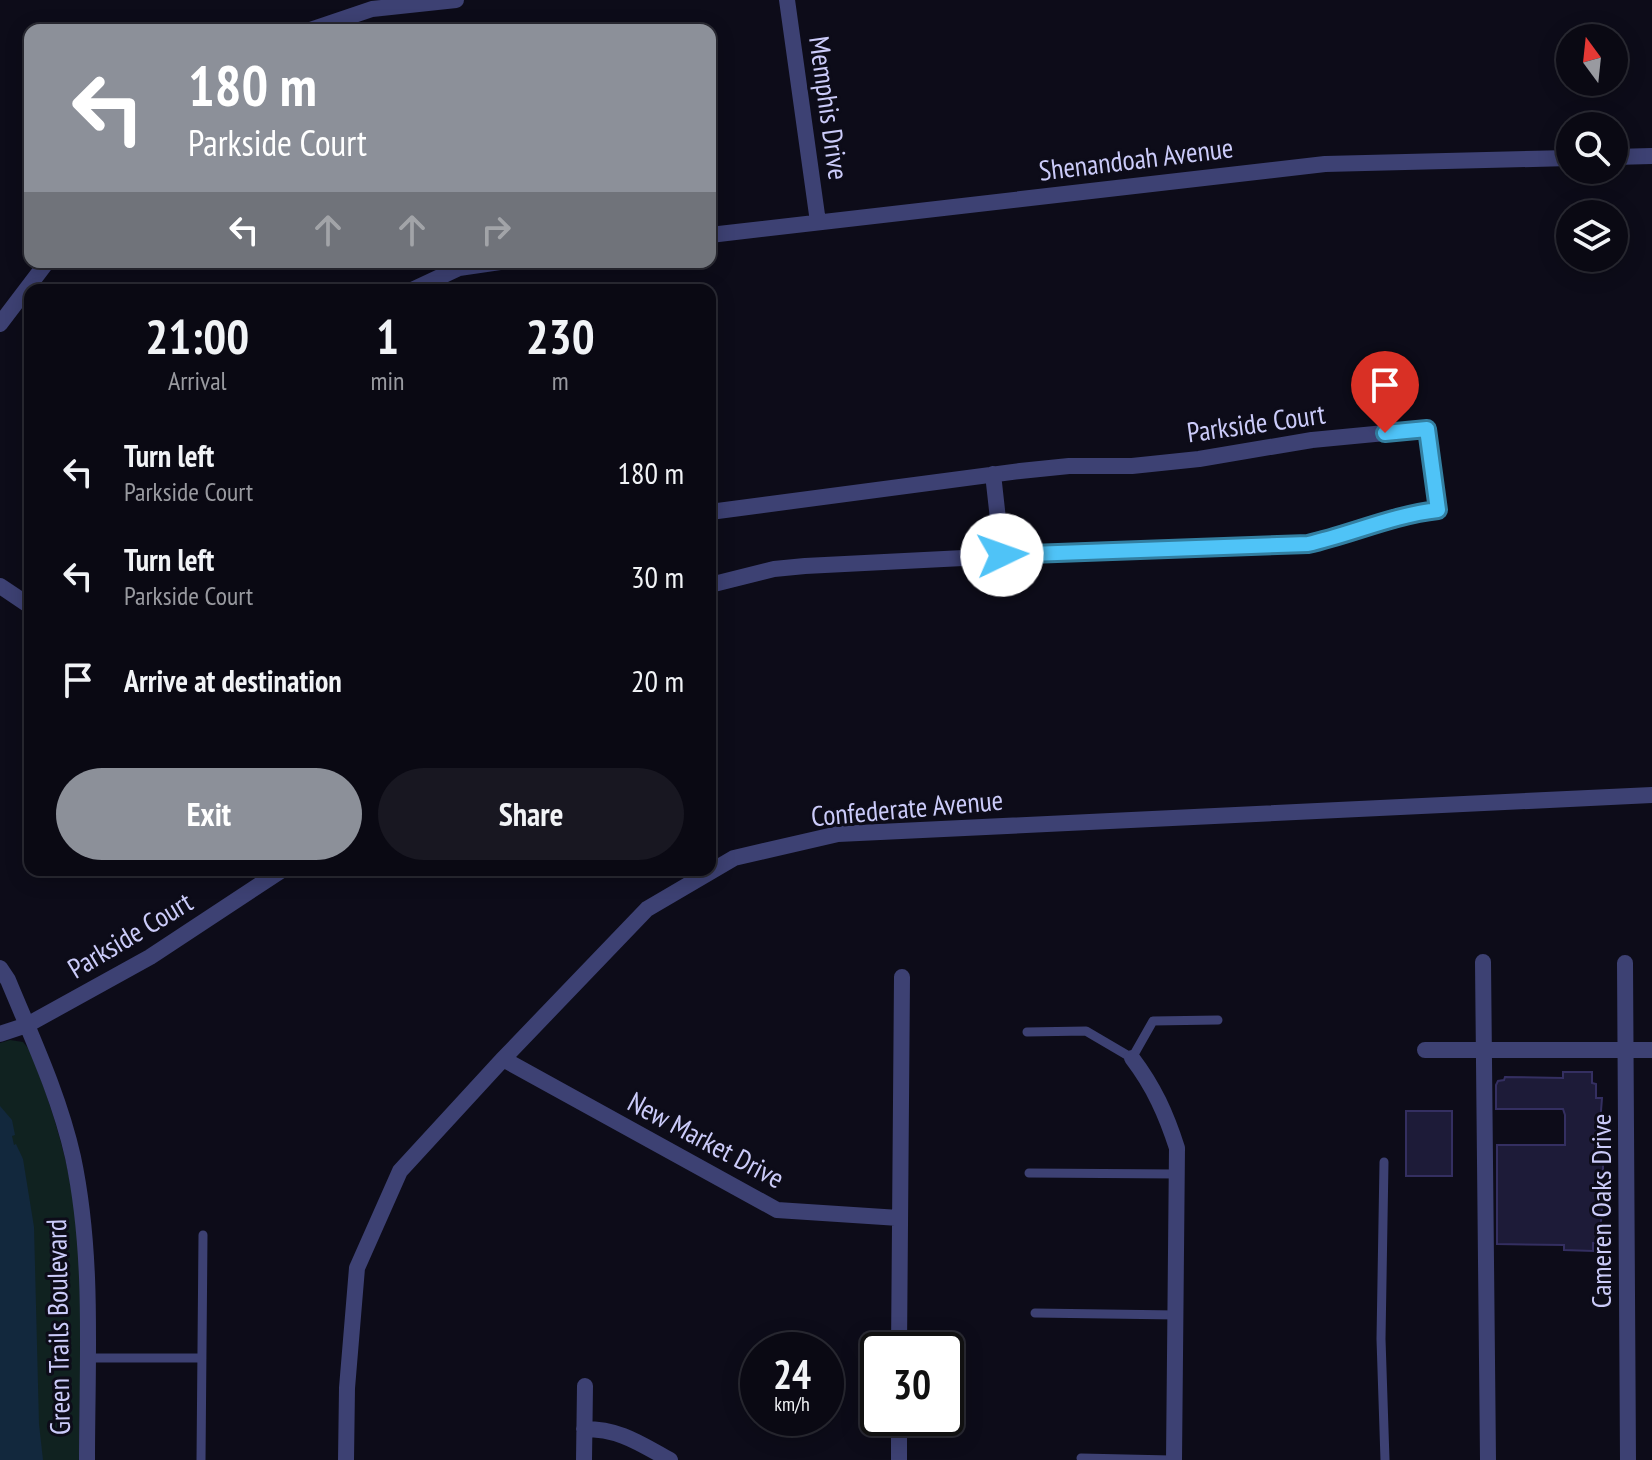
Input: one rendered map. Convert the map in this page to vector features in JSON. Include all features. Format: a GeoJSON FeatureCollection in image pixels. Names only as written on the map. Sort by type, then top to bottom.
{"type":"FeatureCollection","features":[{"type":"Feature","properties":{"kind":"street"},"geometry":{"type":"LineString","coordinates":[[328,24],[372,9],[456,0]]}},
{"type":"Feature","properties":{"kind":"street","name":"Memphis Drive"},"geometry":{"type":"LineString","coordinates":[[787,0],[818,222]]}},
{"type":"Feature","properties":{"kind":"street"},"geometry":{"type":"LineString","coordinates":[[1628,157],[1652,156]]}},
{"type":"Feature","properties":{"kind":"street","name":"Shenandoah Avenue"},"geometry":{"type":"LineString","coordinates":[[716,234],[1325,164],[1556,158]]}},
{"type":"Feature","properties":{"kind":"street"},"geometry":{"type":"LineString","coordinates":[[30,284],[42,268]]}},
{"type":"Feature","properties":{"kind":"street"},"geometry":{"type":"LineString","coordinates":[[425,284],[459,268]]}},
{"type":"Feature","properties":{"kind":"street"},"geometry":{"type":"LineString","coordinates":[[0,324],[24,292]]}},
{"type":"Feature","properties":{"kind":"street","name":"Parkside Court"},"geometry":{"type":"LineString","coordinates":[[716,511],[993,474],[1069,466],[1132,466],[1172,462],[1312,440],[1427,429],[1438,510],[1410,513],[1348,535],[1308,544],[1002,555],[774,569],[716,584]]}},
{"type":"Feature","properties":{"kind":"street"},"geometry":{"type":"LineString","coordinates":[[993,474],[1002,555]]}},
{"type":"Feature","properties":{"kind":"street"},"geometry":{"type":"LineString","coordinates":[[0,586],[24,602]]}},
{"type":"Feature","properties":{"kind":"street","name":"Confederate Avenue"},"geometry":{"type":"LineString","coordinates":[[716,869],[734,858],[838,834],[1652,795]]}},
{"type":"Feature","properties":{"kind":"street","name":"Parkside Court"},"geometry":{"type":"LineString","coordinates":[[0,1034],[27,1025],[150,957],[273,876]]}},
{"type":"Feature","properties":{"kind":"street","name":"Confederate Avenue"},"geometry":{"type":"LineString","coordinates":[[346,1460],[347,1388],[357,1268],[400,1171],[647,909],[703,876]]}},
{"type":"Feature","properties":{"kind":"street"},"geometry":{"type":"LineString","coordinates":[[1483,962],[1488,1460]]}},
{"type":"Feature","properties":{"kind":"street","name":"Cameren Oaks Drive"},"geometry":{"type":"LineString","coordinates":[[1625,963],[1628,1460]]}},
{"type":"Feature","properties":{"kind":"street","name":"Green Trails Boulevard"},"geometry":{"type":"LineString","coordinates":[[0,968],[8,980],[55,1095],[72,1156],[82,1212],[87,1273],[87,1460]]}},
{"type":"Feature","properties":{"kind":"street"},"geometry":{"type":"LineString","coordinates":[[899,1332],[902,977]]}},
{"type":"Feature","properties":{"kind":"street"},"geometry":{"type":"LineString","coordinates":[[1425,1050],[1652,1050]]}},
{"type":"Feature","properties":{"kind":"street"},"geometry":{"type":"LineString","coordinates":[[1132,1058],[1164,1108],[1177,1148],[1177,1315],[1172,1460]]}},
{"type":"Feature","properties":{"kind":"street","name":"New Market Drive"},"geometry":{"type":"LineString","coordinates":[[503,1059],[777,1210],[899,1218]]}},
{"type":"Feature","properties":{"kind":"street"},"geometry":{"type":"LineString","coordinates":[[584,1460],[585,1386]]}},
{"type":"Feature","properties":{"kind":"street"},"geometry":{"type":"LineString","coordinates":[[584,1429],[619,1432],[670,1460]]}},
{"type":"Feature","properties":{"kind":"street"},"geometry":{"type":"LineString","coordinates":[[899,1436],[899,1460]]}},
{"type":"Feature","properties":{"kind":"lane"},"geometry":{"type":"LineString","coordinates":[[1027,1032],[1086,1031],[1132,1058],[1153,1021],[1218,1020]]}},
{"type":"Feature","properties":{"kind":"lane"},"geometry":{"type":"LineString","coordinates":[[1384,1162],[1381,1339],[1385,1460]]}},
{"type":"Feature","properties":{"kind":"lane"},"geometry":{"type":"LineString","coordinates":[[1029,1173],[1177,1174]]}},
{"type":"Feature","properties":{"kind":"lane"},"geometry":{"type":"LineString","coordinates":[[201,1460],[203,1235]]}},
{"type":"Feature","properties":{"kind":"lane"},"geometry":{"type":"LineString","coordinates":[[1035,1313],[1177,1315]]}},
{"type":"Feature","properties":{"kind":"lane"},"geometry":{"type":"LineString","coordinates":[[87,1358],[202,1358]]}},
{"type":"Feature","properties":{"kind":"lane"},"geometry":{"type":"LineString","coordinates":[[1081,1458],[1172,1460]]}},
{"type":"Feature","properties":{"kind":"green space"},"geometry":{"type":"Polygon","coordinates":[[[10,1040],[23,1042],[31,1052],[55,1121],[72,1192],[81,1292],[79,1460],[0,1460],[0,1043],[10,1040]]]}},
{"type":"Feature","properties":{"kind":"water"},"geometry":{"type":"Polygon","coordinates":[[[0,1106],[12,1120],[14,1145],[23,1159],[34,1227],[39,1424],[43,1460],[0,1460],[0,1106]]]}},
{"type":"Feature","properties":{"kind":"building"},"geometry":{"type":"Polygon","coordinates":[[[1563,1072],[1592,1072],[1596,1098],[1602,1098],[1597,1163],[1603,1163],[1603,1183],[1598,1183],[1596,1208],[1602,1208],[1597,1243],[1593,1243],[1593,1251],[1564,1250],[1564,1245],[1497,1244],[1497,1145],[1565,1145],[1565,1115],[1563,1109],[1496,1109],[1496,1085],[1505,1077],[1563,1078],[1563,1072]]]}},
{"type":"Feature","properties":{"kind":"building"},"geometry":{"type":"Polygon","coordinates":[[[1406,1111],[1452,1111],[1452,1176],[1406,1176],[1406,1111]]]}},
{"type":"Feature","properties":{"kind":"route"},"geometry":{"type":"LineString","coordinates":[[1002,555],[1308,544],[1348,535],[1410,513],[1438,510],[1427,429],[1385,433]]}}]}
